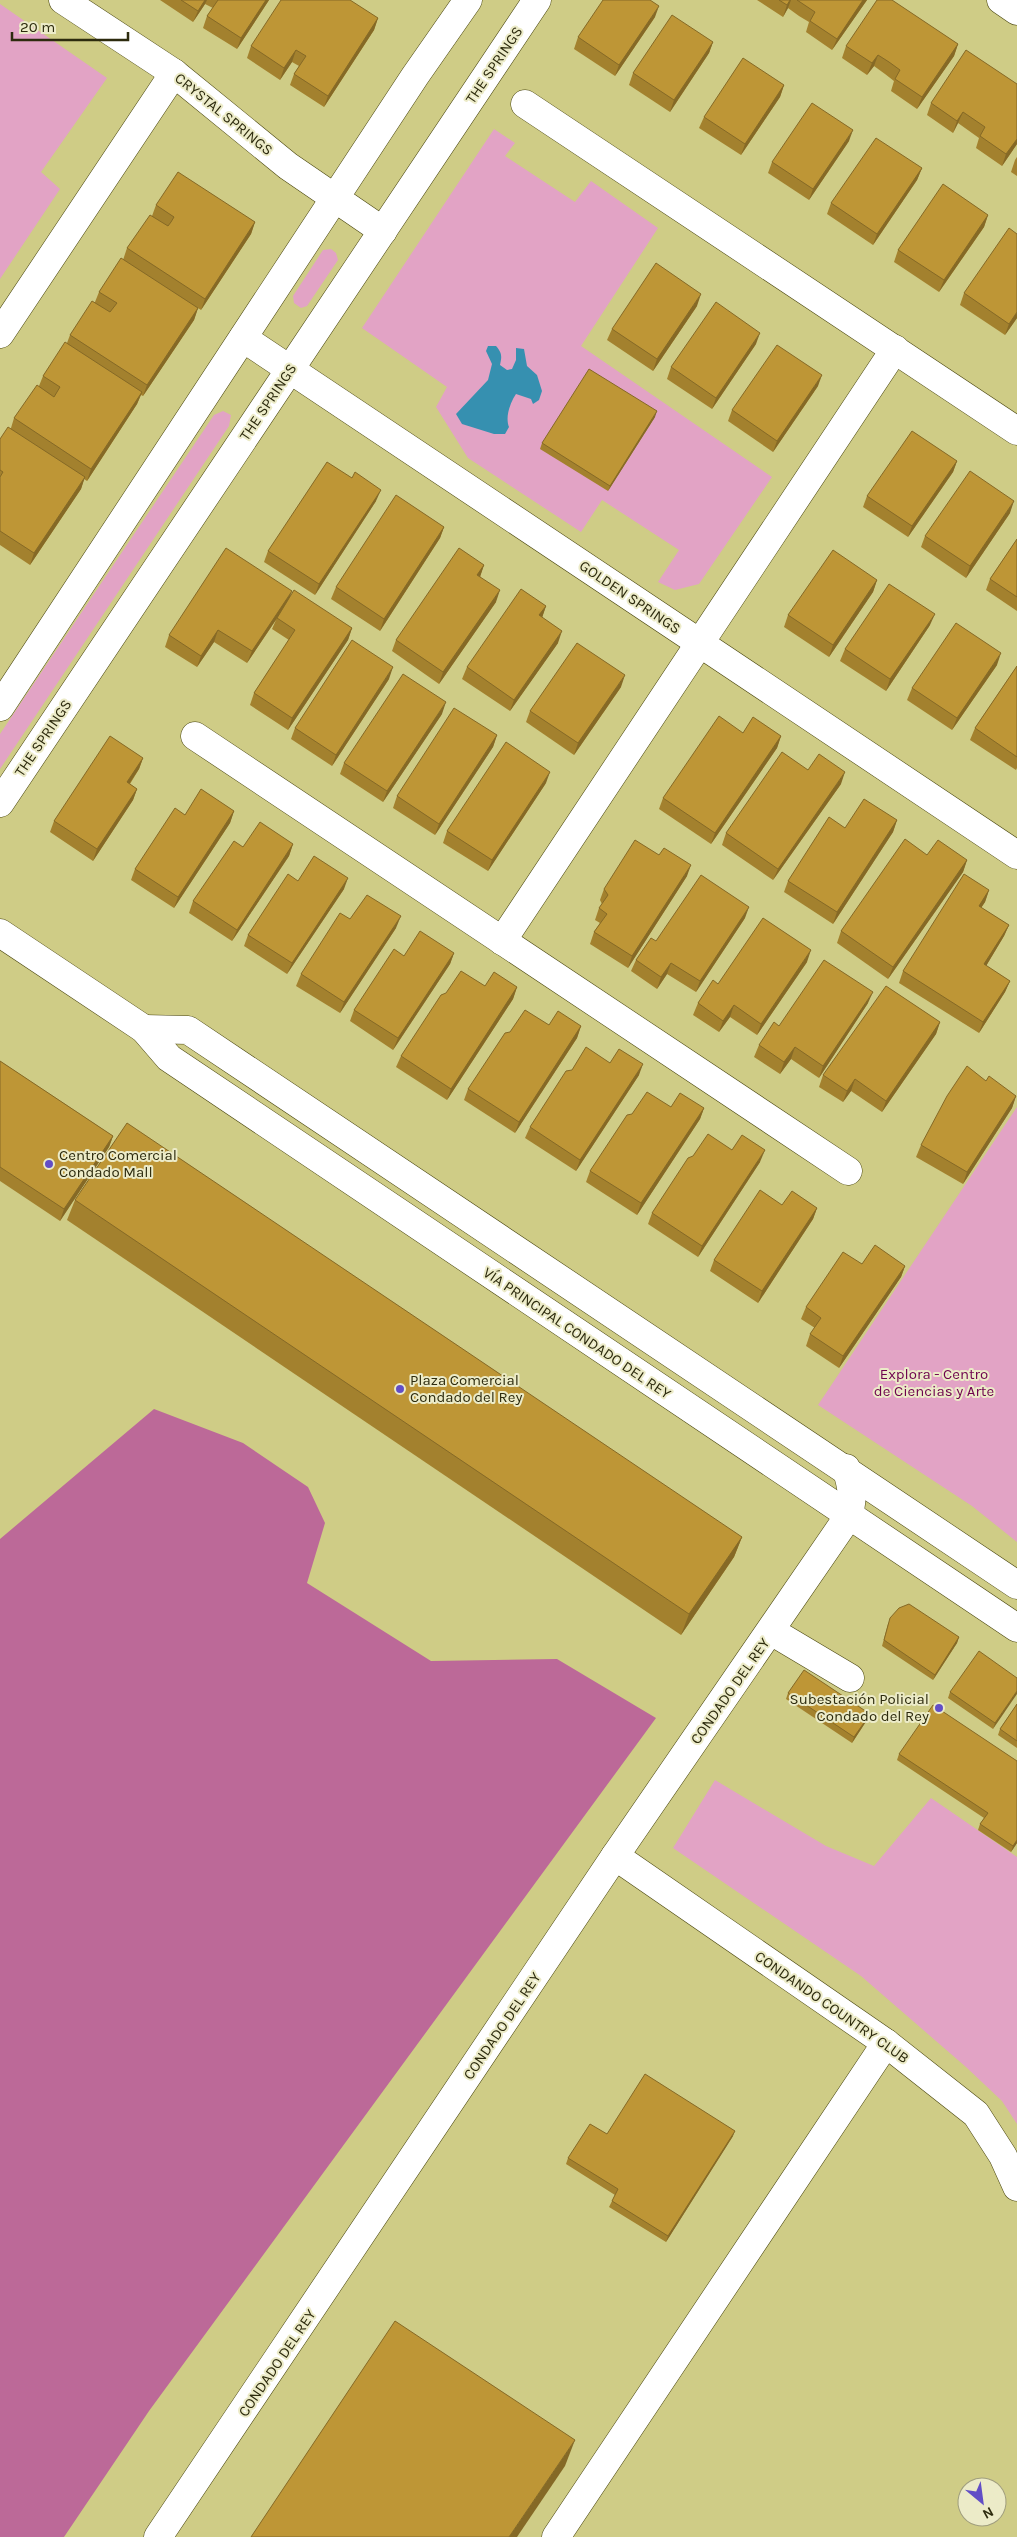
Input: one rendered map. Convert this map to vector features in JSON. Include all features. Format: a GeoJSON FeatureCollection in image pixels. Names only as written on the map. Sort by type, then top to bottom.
{"type":"FeatureCollection","features":[{"type":"Feature","properties":{"kind":"street","name":"CRYSTAL SPRINGS"},"geometry":{"type":"LineString","coordinates":[[63,0],[174,74],[288,166],[383,231]]}},
{"type":"Feature","properties":{"kind":"street"},"geometry":{"type":"LineString","coordinates":[[0,707],[415,76],[468,0]]}},
{"type":"Feature","properties":{"kind":"street","name":"THE SPRINGS"},"geometry":{"type":"LineString","coordinates":[[0,804],[537,0]]}},
{"type":"Feature","properties":{"kind":"street"},"geometry":{"type":"LineString","coordinates":[[1001,0],[1017,11]]}},
{"type":"Feature","properties":{"kind":"street"},"geometry":{"type":"LineString","coordinates":[[0,334],[174,74]]}},
{"type":"Feature","properties":{"kind":"street"},"geometry":{"type":"LineString","coordinates":[[525,104],[1017,431]]}},
{"type":"Feature","properties":{"kind":"street","name":"GOLDEN SPRINGS"},"geometry":{"type":"LineString","coordinates":[[243,338],[1017,855]]}},
{"type":"Feature","properties":{"kind":"street"},"geometry":{"type":"LineString","coordinates":[[502,940],[895,349]]}},
{"type":"Feature","properties":{"kind":"street"},"geometry":{"type":"LineString","coordinates":[[195,736],[848,1171]]}},
{"type":"Feature","properties":{"kind":"street","name":"VÍA PRINCIPAL CONDADO DEL REY"},"geometry":{"type":"LineString","coordinates":[[0,933],[144,1030],[169,1058],[848,1517],[1017,1628]]}},
{"type":"Feature","properties":{"kind":"street"},"geometry":{"type":"LineString","coordinates":[[144,1030],[188,1030],[1017,1584]]}},
{"type":"Feature","properties":{"kind":"street"},"geometry":{"type":"LineString","coordinates":[[846,1468],[853,1494],[848,1517]]}},
{"type":"Feature","properties":{"kind":"street"},"geometry":{"type":"LineString","coordinates":[[848,1517],[868,1507],[900,1506]]}},
{"type":"Feature","properties":{"kind":"street","name":"CONDADO DEL REY"},"geometry":{"type":"LineString","coordinates":[[158,2537],[615,1856],[848,1517]]}},
{"type":"Feature","properties":{"kind":"street"},"geometry":{"type":"LineString","coordinates":[[771,1631],[850,1678]]}},
{"type":"Feature","properties":{"kind":"street","name":"CONDANDO COUNTRY CLUB"},"geometry":{"type":"LineString","coordinates":[[615,1856],[886,2043],[976,2114],[1003,2156],[1017,2187]]}},
{"type":"Feature","properties":{"kind":"street"},"geometry":{"type":"LineString","coordinates":[[556,2537],[886,2043]]}},
{"type":"Feature","properties":{"kind":"green space"},"geometry":{"type":"Polygon","coordinates":[[[0,4],[107,78],[41,172],[60,189],[0,279],[0,4]]]}},
{"type":"Feature","properties":{"kind":"green space"},"geometry":{"type":"Polygon","coordinates":[[[494,129],[515,143],[505,156],[575,202],[591,181],[658,228],[581,346],[772,477],[699,584],[675,590],[658,582],[679,550],[602,500],[581,532],[468,458],[436,407],[447,387],[362,328],[494,129]]]}},
{"type":"Feature","properties":{"kind":"green space"},"geometry":{"type":"Polygon","coordinates":[[[331,249],[336,253],[338,260],[307,306],[301,308],[294,303],[293,296],[323,250],[331,249]]]}},
{"type":"Feature","properties":{"kind":"green space"},"geometry":{"type":"Polygon","coordinates":[[[223,411],[231,415],[229,426],[0,769],[0,734],[214,415],[223,411]]]}},
{"type":"Feature","properties":{"kind":"green space","name":"Explora - Centro de Ciencias y Arte"},"geometry":{"type":"Polygon","coordinates":[[[1017,1107],[1017,1542],[972,1506],[818,1405],[1017,1107]]]}},
{"type":"Feature","properties":{"kind":"green space"},"geometry":{"type":"Polygon","coordinates":[[[715,1780],[826,1846],[874,1866],[931,1798],[1017,1857],[1017,2124],[1002,2101],[966,2067],[861,1976],[673,1848],[715,1780]]]}},
{"type":"Feature","properties":{"kind":"shaded area"},"geometry":{"type":"Polygon","coordinates":[[[154,1409],[243,1443],[308,1487],[325,1523],[307,1583],[431,1661],[557,1659],[656,1718],[149,2411],[64,2537],[0,2537],[0,1539],[154,1409]]]}},
{"type":"Feature","properties":{"kind":"water"},"geometry":{"type":"Polygon","coordinates":[[[488,346],[496,346],[498,348],[501,355],[500,365],[507,370],[512,369],[516,360],[516,348],[524,349],[527,366],[537,375],[542,391],[539,400],[533,404],[531,399],[516,394],[509,410],[509,427],[505,434],[494,434],[462,424],[456,414],[488,380],[492,364],[486,351],[488,346]]]}},
{"type":"Feature","properties":{"kind":"building"},"geometry":{"type":"Polygon","coordinates":[[[181,0],[205,0],[198,11],[181,0]]]}},
{"type":"Feature","properties":{"kind":"building"},"geometry":{"type":"Polygon","coordinates":[[[218,0],[266,0],[241,38],[207,16],[218,0]]]}},
{"type":"Feature","properties":{"kind":"building"},"geometry":{"type":"Polygon","coordinates":[[[281,0],[350,0],[378,18],[328,96],[294,74],[306,56],[296,50],[284,68],[251,46],[281,0]]]}},
{"type":"Feature","properties":{"kind":"building"},"geometry":{"type":"Polygon","coordinates":[[[603,0],[650,0],[659,6],[619,65],[578,37],[603,0]]]}},
{"type":"Feature","properties":{"kind":"building"},"geometry":{"type":"Polygon","coordinates":[[[779,0],[790,0],[787,5],[779,0]]]}},
{"type":"Feature","properties":{"kind":"building"},"geometry":{"type":"Polygon","coordinates":[[[797,0],[863,0],[837,39],[810,21],[815,12],[797,0]]]}},
{"type":"Feature","properties":{"kind":"building"},"geometry":{"type":"Polygon","coordinates":[[[877,0],[892,0],[958,44],[922,97],[895,79],[900,70],[889,62],[878,55],[872,63],[846,46],[877,0]]]}},
{"type":"Feature","properties":{"kind":"building"},"geometry":{"type":"Polygon","coordinates":[[[672,15],[713,42],[674,100],[633,73],[672,15]]]}},
{"type":"Feature","properties":{"kind":"building"},"geometry":{"type":"Polygon","coordinates":[[[966,50],[1017,84],[1017,139],[1006,154],[980,136],[985,127],[963,112],[957,121],[931,103],[966,50]]]}},
{"type":"Feature","properties":{"kind":"building"},"geometry":{"type":"Polygon","coordinates":[[[743,58],[784,85],[745,144],[704,117],[743,58]]]}},
{"type":"Feature","properties":{"kind":"building"},"geometry":{"type":"Polygon","coordinates":[[[812,103],[853,130],[813,189],[772,162],[812,103]]]}},
{"type":"Feature","properties":{"kind":"building"},"geometry":{"type":"Polygon","coordinates":[[[876,138],[922,168],[877,234],[831,203],[876,138]]]}},
{"type":"Feature","properties":{"kind":"building"},"geometry":{"type":"Polygon","coordinates":[[[178,172],[255,222],[205,299],[127,248],[150,215],[168,226],[171,222],[174,217],[156,205],[178,172]]]}},
{"type":"Feature","properties":{"kind":"building"},"geometry":{"type":"Polygon","coordinates":[[[943,184],[988,215],[944,280],[898,250],[943,184]]]}},
{"type":"Feature","properties":{"kind":"building"},"geometry":{"type":"Polygon","coordinates":[[[1009,228],[1017,234],[1017,312],[1009,324],[964,293],[1009,228]]]}},
{"type":"Feature","properties":{"kind":"building"},"geometry":{"type":"Polygon","coordinates":[[[121,258],[198,308],[147,385],[70,335],[92,301],[110,312],[117,303],[99,292],[121,258]]]}},
{"type":"Feature","properties":{"kind":"building"},"geometry":{"type":"Polygon","coordinates":[[[656,263],[701,294],[657,359],[612,329],[656,263]]]}},
{"type":"Feature","properties":{"kind":"building"},"geometry":{"type":"Polygon","coordinates":[[[716,302],[760,333],[716,398],[671,367],[716,302]]]}},
{"type":"Feature","properties":{"kind":"building"},"geometry":{"type":"Polygon","coordinates":[[[65,342],[142,392],[91,469],[14,418],[37,385],[54,397],[60,387],[43,376],[65,342]]]}},
{"type":"Feature","properties":{"kind":"building"},"geometry":{"type":"Polygon","coordinates":[[[777,345],[822,375],[777,441],[732,410],[777,345]]]}},
{"type":"Feature","properties":{"kind":"building"},"geometry":{"type":"Polygon","coordinates":[[[589,369],[657,411],[610,486],[542,443],[589,369]]]}},
{"type":"Feature","properties":{"kind":"building"},"geometry":{"type":"Polygon","coordinates":[[[8,427],[85,477],[34,553],[0,531],[0,477],[3,472],[0,470],[0,439],[8,427]]]}},
{"type":"Feature","properties":{"kind":"building"},"geometry":{"type":"Polygon","coordinates":[[[912,431],[957,461],[912,526],[867,496],[912,431]]]}},
{"type":"Feature","properties":{"kind":"building"},"geometry":{"type":"Polygon","coordinates":[[[327,462],[352,478],[355,472],[381,490],[319,584],[268,551],[327,462]]]}},
{"type":"Feature","properties":{"kind":"building"},"geometry":{"type":"Polygon","coordinates":[[[970,471],[1014,501],[970,566],[925,536],[970,471]]]}},
{"type":"Feature","properties":{"kind":"building"},"geometry":{"type":"Polygon","coordinates":[[[396,495],[444,527],[384,619],[336,587],[396,495]]]}},
{"type":"Feature","properties":{"kind":"building"},"geometry":{"type":"Polygon","coordinates":[[[1017,539],[1017,597],[990,579],[1017,539]]]}},
{"type":"Feature","properties":{"kind":"building"},"geometry":{"type":"Polygon","coordinates":[[[226,548],[292,591],[252,651],[218,630],[201,656],[169,635],[226,548]]]}},
{"type":"Feature","properties":{"kind":"building"},"geometry":{"type":"Polygon","coordinates":[[[459,548],[484,565],[477,575],[500,590],[443,672],[396,640],[459,548]]]}},
{"type":"Feature","properties":{"kind":"building"},"geometry":{"type":"Polygon","coordinates":[[[833,550],[877,580],[833,645],[788,615],[833,550]]]}},
{"type":"Feature","properties":{"kind":"building"},"geometry":{"type":"Polygon","coordinates":[[[889,584],[935,614],[890,679],[845,649],[889,584]]]}},
{"type":"Feature","properties":{"kind":"building"},"geometry":{"type":"Polygon","coordinates":[[[521,589],[546,606],[539,615],[562,631],[514,700],[467,667],[521,589]]]}},
{"type":"Feature","properties":{"kind":"building"},"geometry":{"type":"Polygon","coordinates":[[[294,590],[352,628],[292,718],[254,693],[295,630],[277,618],[294,590]]]}},
{"type":"Feature","properties":{"kind":"building"},"geometry":{"type":"Polygon","coordinates":[[[956,623],[1001,653],[957,718],[912,688],[956,623]]]}},
{"type":"Feature","properties":{"kind":"building"},"geometry":{"type":"Polygon","coordinates":[[[352,640],[393,667],[336,755],[295,728],[352,640]]]}},
{"type":"Feature","properties":{"kind":"building"},"geometry":{"type":"Polygon","coordinates":[[[577,643],[625,675],[578,743],[530,711],[577,643]]]}},
{"type":"Feature","properties":{"kind":"building"},"geometry":{"type":"Polygon","coordinates":[[[1017,666],[1017,757],[975,728],[1017,666]]]}},
{"type":"Feature","properties":{"kind":"building"},"geometry":{"type":"Polygon","coordinates":[[[403,674],[446,702],[387,791],[344,763],[403,674]]]}},
{"type":"Feature","properties":{"kind":"building"},"geometry":{"type":"Polygon","coordinates":[[[454,708],[497,735],[439,824],[397,796],[454,708]]]}},
{"type":"Feature","properties":{"kind":"building"},"geometry":{"type":"Polygon","coordinates":[[[719,716],[743,733],[753,717],[781,736],[715,833],[663,798],[719,716]]]}},
{"type":"Feature","properties":{"kind":"building"},"geometry":{"type":"Polygon","coordinates":[[[110,736],[143,758],[127,782],[137,789],[97,849],[54,821],[110,736]]]}},
{"type":"Feature","properties":{"kind":"building"},"geometry":{"type":"Polygon","coordinates":[[[506,742],[550,772],[492,860],[447,831],[506,742]]]}},
{"type":"Feature","properties":{"kind":"building"},"geometry":{"type":"Polygon","coordinates":[[[782,752],[808,770],[819,754],[845,772],[778,869],[726,833],[782,752]]]}},
{"type":"Feature","properties":{"kind":"building"},"geometry":{"type":"Polygon","coordinates":[[[201,789],[234,811],[178,897],[135,869],[175,808],[185,815],[201,789]]]}},
{"type":"Feature","properties":{"kind":"building"},"geometry":{"type":"Polygon","coordinates":[[[864,799],[897,820],[837,912],[788,881],[829,817],[845,828],[864,799]]]}},
{"type":"Feature","properties":{"kind":"building"},"geometry":{"type":"Polygon","coordinates":[[[260,822],[293,844],[237,930],[193,901],[234,841],[243,847],[260,822]]]}},
{"type":"Feature","properties":{"kind":"building"},"geometry":{"type":"Polygon","coordinates":[[[905,839],[927,855],[938,840],[967,860],[893,967],[841,931],[905,839]]]}},
{"type":"Feature","properties":{"kind":"building"},"geometry":{"type":"Polygon","coordinates":[[[635,840],[659,855],[664,848],[691,865],[632,956],[594,932],[607,914],[599,908],[608,895],[604,889],[635,840]]]}},
{"type":"Feature","properties":{"kind":"building"},"geometry":{"type":"Polygon","coordinates":[[[314,856],[348,878],[292,963],[248,935],[288,874],[298,881],[314,856]]]}},
{"type":"Feature","properties":{"kind":"building"},"geometry":{"type":"Polygon","coordinates":[[[964,874],[989,890],[979,906],[1009,925],[984,964],[1010,981],[983,1022],[903,971],[964,874]]]}},
{"type":"Feature","properties":{"kind":"building"},"geometry":{"type":"Polygon","coordinates":[[[701,875],[749,907],[700,981],[671,963],[661,977],[636,960],[651,938],[656,941],[701,875]]]}},
{"type":"Feature","properties":{"kind":"building"},"geometry":{"type":"Polygon","coordinates":[[[367,895],[401,916],[344,1002],[301,974],[340,913],[350,919],[367,895]]]}},
{"type":"Feature","properties":{"kind":"building"},"geometry":{"type":"Polygon","coordinates":[[[763,918],[811,950],[761,1024],[734,1005],[723,1021],[698,1003],[713,980],[718,984],[763,918]]]}},
{"type":"Feature","properties":{"kind":"building"},"geometry":{"type":"Polygon","coordinates":[[[420,931],[454,953],[398,1038],[354,1010],[394,949],[404,956],[420,931]]]}},
{"type":"Feature","properties":{"kind":"building"},"geometry":{"type":"Polygon","coordinates":[[[824,960],[873,992],[823,1066],[795,1047],[784,1062],[759,1045],[774,1022],[779,1026],[824,960]]]}},
{"type":"Feature","properties":{"kind":"building"},"geometry":{"type":"Polygon","coordinates":[[[461,971],[485,986],[494,972],[517,987],[451,1089],[401,1056],[441,995],[446,993],[461,971]]]}},
{"type":"Feature","properties":{"kind":"building"},"geometry":{"type":"Polygon","coordinates":[[[886,986],[940,1022],[886,1101],[855,1079],[847,1091],[823,1075],[886,986]]]}},
{"type":"Feature","properties":{"kind":"building"},"geometry":{"type":"Polygon","coordinates":[[[525,1010],[549,1025],[558,1011],[581,1026],[519,1122],[468,1089],[505,1033],[510,1032],[525,1010]]]}},
{"type":"Feature","properties":{"kind":"building"},"geometry":{"type":"Polygon","coordinates":[[[586,1047],[610,1063],[619,1049],[643,1064],[580,1160],[530,1127],[566,1071],[572,1070],[586,1047]]]}},
{"type":"Feature","properties":{"kind":"building","name":"Centro Comercial Condado Mall"},"geometry":{"type":"Polygon","coordinates":[[[0,1061],[113,1136],[64,1209],[0,1167],[0,1061]]]}},
{"type":"Feature","properties":{"kind":"building"},"geometry":{"type":"Polygon","coordinates":[[[967,1066],[986,1081],[989,1076],[1016,1096],[967,1172],[921,1145],[947,1096],[967,1066]]]}},
{"type":"Feature","properties":{"kind":"building"},"geometry":{"type":"Polygon","coordinates":[[[647,1092],[671,1107],[680,1093],[704,1108],[641,1203],[590,1171],[627,1115],[632,1114],[647,1092]]]}},
{"type":"Feature","properties":{"kind":"building","name":"Plaza Comercial Condado del Rey"},"geometry":{"type":"Polygon","coordinates":[[[127,1123],[742,1537],[689,1614],[75,1200],[127,1123]]]}},
{"type":"Feature","properties":{"kind":"building"},"geometry":{"type":"Polygon","coordinates":[[[708,1134],[732,1150],[742,1135],[765,1150],[702,1246],[652,1213],[688,1158],[693,1156],[708,1134]]]}},
{"type":"Feature","properties":{"kind":"building"},"geometry":{"type":"Polygon","coordinates":[[[760,1190],[782,1205],[792,1191],[817,1208],[762,1291],[714,1260],[760,1190]]]}},
{"type":"Feature","properties":{"kind":"building"},"geometry":{"type":"Polygon","coordinates":[[[875,1245],[905,1266],[843,1356],[810,1334],[821,1318],[806,1307],[843,1252],[862,1264],[875,1245]]]}},
{"type":"Feature","properties":{"kind":"building"},"geometry":{"type":"Polygon","coordinates":[[[909,1604],[959,1637],[935,1675],[884,1640],[890,1618],[899,1608],[909,1604]]]}},
{"type":"Feature","properties":{"kind":"building"},"geometry":{"type":"Polygon","coordinates":[[[979,1651],[1017,1678],[1017,1691],[995,1723],[950,1692],[979,1651]]]}},
{"type":"Feature","properties":{"kind":"building"},"geometry":{"type":"Polygon","coordinates":[[[804,1670],[870,1714],[854,1737],[788,1693],[804,1670]]]}},
{"type":"Feature","properties":{"kind":"building"},"geometry":{"type":"Polygon","coordinates":[[[1017,1704],[1017,1741],[1000,1729],[1017,1704]]]}},
{"type":"Feature","properties":{"kind":"building"},"geometry":{"type":"Polygon","coordinates":[[[933,1705],[1017,1761],[1017,1840],[1013,1846],[980,1824],[988,1813],[899,1754],[933,1705]]]}},
{"type":"Feature","properties":{"kind":"building"},"geometry":{"type":"Polygon","coordinates":[[[645,2074],[735,2131],[668,2236],[612,2201],[618,2189],[568,2158],[590,2124],[607,2134],[645,2074]]]}},
{"type":"Feature","properties":{"kind":"building"},"geometry":{"type":"Polygon","coordinates":[[[395,2321],[575,2440],[509,2537],[251,2537],[395,2321]]]}},
{"type":"Feature","properties":{"kind":"place","name":"Centro Comercial Condado Mall"},"geometry":{"type":"Point","coordinates":[49,1164]}},
{"type":"Feature","properties":{"kind":"place","name":"Plaza Comercial Condado del Rey"},"geometry":{"type":"Point","coordinates":[400,1389]}},
{"type":"Feature","properties":{"kind":"place","name":"Subestación Policial Condado del Rey"},"geometry":{"type":"Point","coordinates":[939,1708]}}]}
